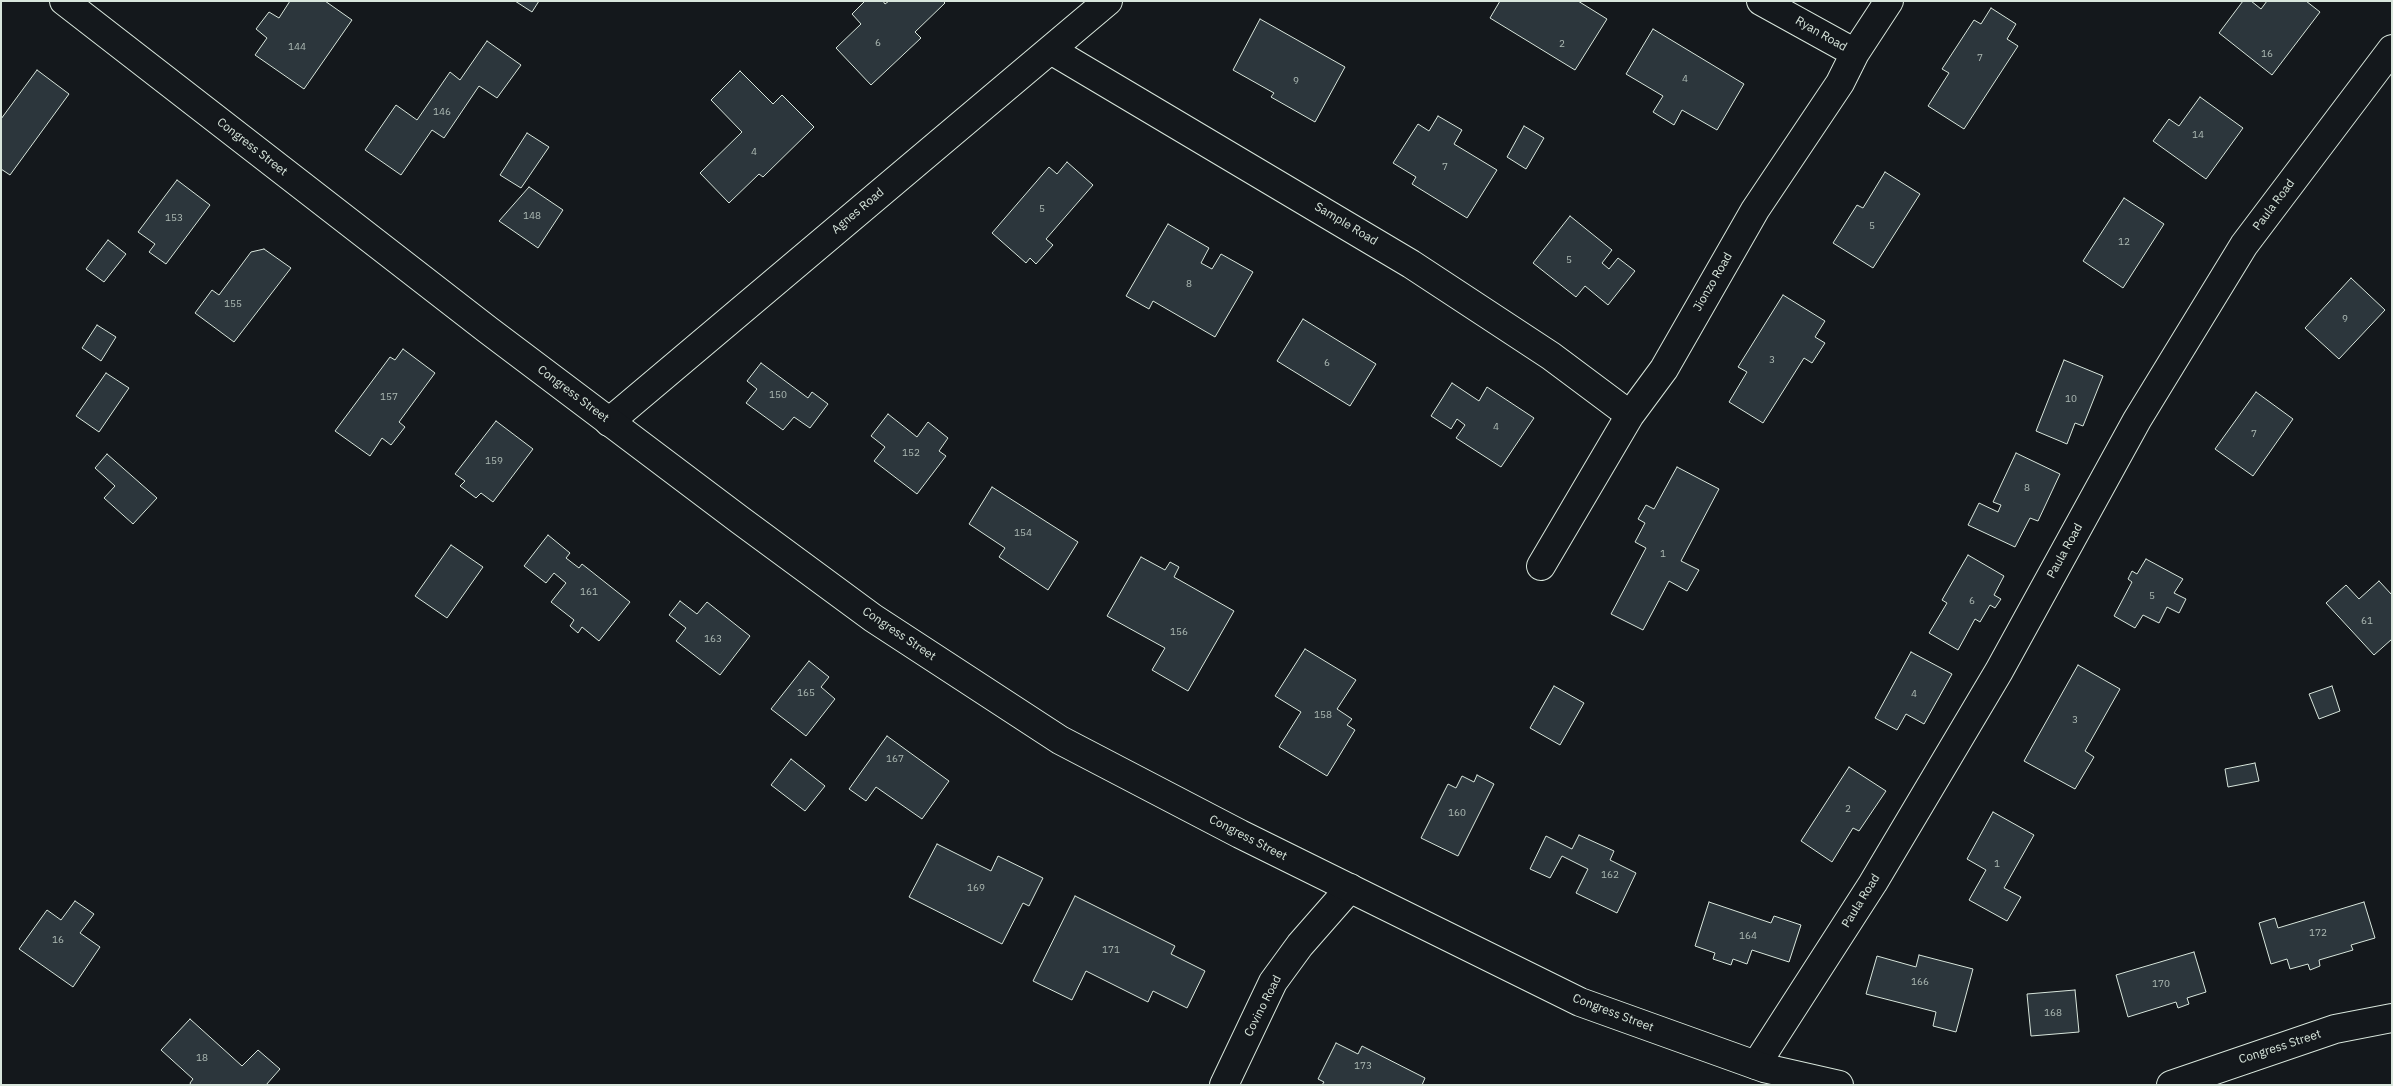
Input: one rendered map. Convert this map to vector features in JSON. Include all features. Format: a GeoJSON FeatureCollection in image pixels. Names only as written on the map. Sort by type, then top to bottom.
{"type":"FeatureCollection","features":[{"type":"Feature","properties":{"kind":"street","name":"Congress Street"},"geometry":{"type":"LineString","coordinates":[[64,1],[609,422],[873,618],[1060,740],[1240,834],[1580,1002],[1756,1066],[1839,1085]]}},
{"type":"Feature","properties":{"kind":"street","name":"Agnes Road"},"geometry":{"type":"LineString","coordinates":[[609,422],[1108,1]]}},
{"type":"Feature","properties":{"kind":"street","name":"Ryan Road"},"geometry":{"type":"LineString","coordinates":[[1761,1],[1855,53]]}},
{"type":"Feature","properties":{"kind":"street","name":"Jionzo Road"},"geometry":{"type":"LineString","coordinates":[[1541,566],[1630,415],[1664,369],[1755,210],[1840,82],[1855,53],[1889,1]]}},
{"type":"Feature","properties":{"kind":"street","name":"Paula Road"},"geometry":{"type":"LineString","coordinates":[[1756,1066],[1873,883],[1999,671],[2137,420],[2244,246],[2392,49]]}},
{"type":"Feature","properties":{"kind":"street","name":"Sample Road"},"geometry":{"type":"LineString","coordinates":[[1051,50],[1411,264],[1551,356],[1630,415]]}},
{"type":"Feature","properties":{"kind":"street","name":"Covino Road"},"geometry":{"type":"LineString","coordinates":[[1224,1085],[1273,982],[1300,945],[1350,888]]}},
{"type":"Feature","properties":{"kind":"street","name":"Congress Street"},"geometry":{"type":"LineString","coordinates":[[2171,1085],[2335,1029],[2392,1018]]}},
{"type":"Feature","properties":{"kind":"building"},"geometry":{"type":"Polygon","coordinates":[[[290,1],[325,1],[352,20],[304,89],[255,55],[267,38],[256,29],[269,12],[279,18],[290,1]]]}},
{"type":"Feature","properties":{"kind":"building"},"geometry":{"type":"Polygon","coordinates":[[[515,1],[539,1],[532,12],[515,1]]]}},
{"type":"Feature","properties":{"kind":"building"},"geometry":{"type":"Polygon","coordinates":[[[865,1],[883,1],[885,4],[889,1],[943,1],[945,3],[915,32],[921,38],[871,85],[836,48],[861,24],[852,14],[865,1]]]}},
{"type":"Feature","properties":{"kind":"building"},"geometry":{"type":"Polygon","coordinates":[[[1500,1],[1578,1],[1607,19],[1575,70],[1490,18],[1500,1]]]}},
{"type":"Feature","properties":{"kind":"building"},"geometry":{"type":"Polygon","coordinates":[[[2243,1],[2251,1],[2261,9],[2267,1],[2306,1],[2320,12],[2272,75],[2219,33],[2243,1]]]}},
{"type":"Feature","properties":{"kind":"building"},"geometry":{"type":"Polygon","coordinates":[[[1991,8],[2016,24],[2007,39],[2018,46],[1964,129],[1928,106],[1949,73],[1942,69],[1974,20],[1981,24],[1991,8]]]}},
{"type":"Feature","properties":{"kind":"building"},"geometry":{"type":"Polygon","coordinates":[[[1260,19],[1345,67],[1315,122],[1271,97],[1274,93],[1233,70],[1260,19]]]}},
{"type":"Feature","properties":{"kind":"building"},"geometry":{"type":"Polygon","coordinates":[[[1653,29],[1744,84],[1717,130],[1682,110],[1674,125],[1653,112],[1663,96],[1626,74],[1653,29]]]}},
{"type":"Feature","properties":{"kind":"building"},"geometry":{"type":"Polygon","coordinates":[[[487,41],[521,65],[497,98],[479,86],[444,138],[432,130],[401,175],[365,150],[396,105],[417,120],[450,72],[460,80],[487,41]]]}},
{"type":"Feature","properties":{"kind":"building"},"geometry":{"type":"Polygon","coordinates":[[[37,70],[69,94],[10,175],[1,169],[1,119],[37,70]]]}},
{"type":"Feature","properties":{"kind":"building"},"geometry":{"type":"Polygon","coordinates":[[[740,71],[773,104],[782,95],[814,127],[763,177],[759,174],[729,203],[700,173],[742,132],[711,100],[740,71]]]}},
{"type":"Feature","properties":{"kind":"building"},"geometry":{"type":"Polygon","coordinates":[[[2200,97],[2243,128],[2206,179],[2153,141],[2169,119],[2179,126],[2200,97]]]}},
{"type":"Feature","properties":{"kind":"building"},"geometry":{"type":"Polygon","coordinates":[[[1438,116],[1462,130],[1454,144],[1497,170],[1467,218],[1412,184],[1416,177],[1393,163],[1418,124],[1429,131],[1438,116]]]}},
{"type":"Feature","properties":{"kind":"building"},"geometry":{"type":"Polygon","coordinates":[[[1524,126],[1544,138],[1526,169],[1507,157],[1524,126]]]}},
{"type":"Feature","properties":{"kind":"building"},"geometry":{"type":"Polygon","coordinates":[[[527,133],[549,147],[521,188],[500,175],[527,133]]]}},
{"type":"Feature","properties":{"kind":"building"},"geometry":{"type":"Polygon","coordinates":[[[1067,162],[1093,185],[1046,239],[1053,245],[1036,264],[1030,258],[1026,263],[992,233],[1049,167],[1057,174],[1067,162]]]}},
{"type":"Feature","properties":{"kind":"building"},"geometry":{"type":"Polygon","coordinates":[[[1885,172],[1920,194],[1873,268],[1833,243],[1857,205],[1863,208],[1885,172]]]}},
{"type":"Feature","properties":{"kind":"building"},"geometry":{"type":"Polygon","coordinates":[[[177,180],[210,205],[166,264],[149,252],[155,244],[138,232],[177,180]]]}},
{"type":"Feature","properties":{"kind":"building"},"geometry":{"type":"Polygon","coordinates":[[[529,187],[563,210],[538,248],[499,221],[529,187]]]}},
{"type":"Feature","properties":{"kind":"building"},"geometry":{"type":"Polygon","coordinates":[[[2124,198],[2164,224],[2123,288],[2083,261],[2124,198]]]}},
{"type":"Feature","properties":{"kind":"building"},"geometry":{"type":"Polygon","coordinates":[[[1570,216],[1612,250],[1602,263],[1609,269],[1618,258],[1635,271],[1608,305],[1585,286],[1576,297],[1533,263],[1570,216]]]}},
{"type":"Feature","properties":{"kind":"building"},"geometry":{"type":"Polygon","coordinates":[[[1168,224],[1209,248],[1201,263],[1212,269],[1221,254],[1253,272],[1215,337],[1153,301],[1149,309],[1126,296],[1168,224]]]}},
{"type":"Feature","properties":{"kind":"building"},"geometry":{"type":"Polygon","coordinates":[[[108,240],[126,254],[104,282],[86,269],[108,240]]]}},
{"type":"Feature","properties":{"kind":"building"},"geometry":{"type":"Polygon","coordinates":[[[264,249],[291,268],[234,342],[195,313],[212,290],[219,295],[251,252],[264,249]]]}},
{"type":"Feature","properties":{"kind":"building"},"geometry":{"type":"Polygon","coordinates":[[[2351,278],[2385,310],[2339,359],[2305,328],[2351,278]]]}},
{"type":"Feature","properties":{"kind":"building"},"geometry":{"type":"Polygon","coordinates":[[[1783,295],[1825,321],[1815,337],[1825,343],[1812,363],[1804,358],[1763,423],[1729,402],[1747,372],[1738,367],[1783,295]]]}},
{"type":"Feature","properties":{"kind":"building"},"geometry":{"type":"Polygon","coordinates":[[[1303,319],[1376,364],[1350,406],[1277,361],[1303,319]]]}},
{"type":"Feature","properties":{"kind":"building"},"geometry":{"type":"Polygon","coordinates":[[[97,325],[116,337],[101,361],[82,348],[97,325]]]}},
{"type":"Feature","properties":{"kind":"building"},"geometry":{"type":"Polygon","coordinates":[[[403,349],[435,373],[399,422],[405,427],[391,445],[382,438],[370,456],[335,431],[390,357],[395,360],[403,349]]]}},
{"type":"Feature","properties":{"kind":"building"},"geometry":{"type":"Polygon","coordinates":[[[2064,360],[2103,376],[2083,426],[2075,423],[2067,444],[2036,431],[2064,360]]]}},
{"type":"Feature","properties":{"kind":"building"},"geometry":{"type":"Polygon","coordinates":[[[761,363],[808,398],[812,392],[828,404],[810,428],[794,417],[783,430],[746,403],[757,389],[747,381],[761,363]]]}},
{"type":"Feature","properties":{"kind":"building"},"geometry":{"type":"Polygon","coordinates":[[[106,373],[129,388],[99,432],[76,416],[106,373]]]}},
{"type":"Feature","properties":{"kind":"building"},"geometry":{"type":"Polygon","coordinates":[[[1452,383],[1479,401],[1487,387],[1534,418],[1501,467],[1456,438],[1465,425],[1457,419],[1451,429],[1431,416],[1452,383]]]}},
{"type":"Feature","properties":{"kind":"building"},"geometry":{"type":"Polygon","coordinates":[[[2256,392],[2293,419],[2253,476],[2215,449],[2256,392]]]}},
{"type":"Feature","properties":{"kind":"building"},"geometry":{"type":"Polygon","coordinates":[[[888,414],[917,437],[928,422],[948,438],[939,451],[946,456],[917,494],[874,461],[885,447],[871,436],[888,414]]]}},
{"type":"Feature","properties":{"kind":"building"},"geometry":{"type":"Polygon","coordinates":[[[496,421],[533,449],[493,502],[481,493],[476,498],[460,486],[465,481],[455,474],[496,421]]]}},
{"type":"Feature","properties":{"kind":"building"},"geometry":{"type":"Polygon","coordinates":[[[2016,453],[2060,474],[2038,521],[2030,518],[2015,547],[1968,525],[1979,503],[1998,512],[2001,505],[1993,502],[2016,453]]]}},
{"type":"Feature","properties":{"kind":"building"},"geometry":{"type":"Polygon","coordinates":[[[107,454],[157,498],[133,524],[104,498],[115,486],[95,468],[107,454]]]}},
{"type":"Feature","properties":{"kind":"building"},"geometry":{"type":"Polygon","coordinates":[[[1677,467],[1719,489],[1681,561],[1699,570],[1687,591],[1669,581],[1643,630],[1611,614],[1646,548],[1635,542],[1645,523],[1638,519],[1646,505],[1654,509],[1677,467]]]}},
{"type":"Feature","properties":{"kind":"building"},"geometry":{"type":"Polygon","coordinates":[[[992,487],[1078,542],[1048,590],[999,557],[1005,548],[969,524],[992,487]]]}},
{"type":"Feature","properties":{"kind":"building"},"geometry":{"type":"Polygon","coordinates":[[[548,535],[570,553],[566,558],[579,568],[582,564],[630,602],[599,641],[582,627],[578,633],[570,626],[574,620],[551,602],[566,583],[554,573],[546,583],[524,566],[548,535]]]}},
{"type":"Feature","properties":{"kind":"building"},"geometry":{"type":"Polygon","coordinates":[[[451,545],[483,567],[447,618],[415,596],[451,545]]]}},
{"type":"Feature","properties":{"kind":"building"},"geometry":{"type":"Polygon","coordinates":[[[1968,555],[2004,576],[1994,595],[2001,599],[1995,608],[1990,605],[1980,622],[1975,619],[1958,650],[1929,633],[1947,603],[1942,600],[1968,555]]]}},
{"type":"Feature","properties":{"kind":"building"},"geometry":{"type":"Polygon","coordinates":[[[1141,557],[1165,570],[1170,562],[1179,567],[1174,577],[1234,611],[1188,691],[1152,670],[1165,648],[1107,616],[1141,557]]]}},
{"type":"Feature","properties":{"kind":"building"},"geometry":{"type":"Polygon","coordinates":[[[2146,559],[2183,579],[2174,593],[2186,599],[2179,613],[2167,607],[2159,623],[2143,615],[2135,628],[2114,616],[2132,582],[2128,579],[2132,571],[2137,574],[2146,559]]]}},
{"type":"Feature","properties":{"kind":"building"},"geometry":{"type":"Polygon","coordinates":[[[2379,581],[2392,595],[2392,639],[2374,655],[2326,603],[2346,585],[2359,599],[2379,581]]]}},
{"type":"Feature","properties":{"kind":"building"},"geometry":{"type":"Polygon","coordinates":[[[680,601],[697,614],[707,602],[750,636],[720,675],[676,641],[686,628],[669,615],[680,601]]]}},
{"type":"Feature","properties":{"kind":"building"},"geometry":{"type":"Polygon","coordinates":[[[1305,649],[1356,680],[1337,709],[1352,719],[1347,725],[1355,730],[1327,776],[1279,747],[1301,712],[1275,696],[1305,649]]]}},
{"type":"Feature","properties":{"kind":"building"},"geometry":{"type":"Polygon","coordinates":[[[1911,652],[1952,674],[1924,724],[1906,714],[1897,730],[1875,718],[1911,652]]]}},
{"type":"Feature","properties":{"kind":"building"},"geometry":{"type":"Polygon","coordinates":[[[809,661],[829,677],[821,687],[835,699],[806,736],[771,709],[809,661]]]}},
{"type":"Feature","properties":{"kind":"building"},"geometry":{"type":"Polygon","coordinates":[[[2078,665],[2120,689],[2085,751],[2094,757],[2075,789],[2024,761],[2078,665]]]}},
{"type":"Feature","properties":{"kind":"building"},"geometry":{"type":"Polygon","coordinates":[[[1554,686],[1584,703],[1560,745],[1530,728],[1554,686]]]}},
{"type":"Feature","properties":{"kind":"building"},"geometry":{"type":"Polygon","coordinates":[[[2332,686],[2340,711],[2319,719],[2309,694],[2332,686]]]}},
{"type":"Feature","properties":{"kind":"building"},"geometry":{"type":"Polygon","coordinates":[[[887,736],[949,781],[922,819],[876,787],[866,801],[849,789],[887,736]]]}},
{"type":"Feature","properties":{"kind":"building"},"geometry":{"type":"Polygon","coordinates":[[[791,759],[825,786],[805,811],[771,785],[791,759]]]}},
{"type":"Feature","properties":{"kind":"building"},"geometry":{"type":"Polygon","coordinates":[[[2255,763],[2259,781],[2228,787],[2225,769],[2255,763]]]}},
{"type":"Feature","properties":{"kind":"building"},"geometry":{"type":"Polygon","coordinates":[[[1849,767],[1886,791],[1859,831],[1853,828],[1832,862],[1801,841],[1849,767]]]}},
{"type":"Feature","properties":{"kind":"building"},"geometry":{"type":"Polygon","coordinates":[[[1477,775],[1494,784],[1458,856],[1421,838],[1448,784],[1456,788],[1462,776],[1474,782],[1477,775]]]}},
{"type":"Feature","properties":{"kind":"building"},"geometry":{"type":"Polygon","coordinates":[[[1993,812],[2034,835],[2004,888],[2021,897],[2007,921],[1969,900],[1986,870],[1967,859],[1993,812]]]}},
{"type":"Feature","properties":{"kind":"building"},"geometry":{"type":"Polygon","coordinates":[[[1579,835],[1614,851],[1610,860],[1636,873],[1617,913],[1576,893],[1588,869],[1562,856],[1550,878],[1530,869],[1546,836],[1572,849],[1579,835]]]}},
{"type":"Feature","properties":{"kind":"building"},"geometry":{"type":"Polygon","coordinates":[[[937,844],[991,871],[998,856],[1043,878],[1029,906],[1023,903],[1002,944],[909,897],[937,844]]]}},
{"type":"Feature","properties":{"kind":"building"},"geometry":{"type":"Polygon","coordinates":[[[1075,896],[1175,946],[1171,954],[1205,971],[1187,1008],[1153,991],[1148,1002],[1086,971],[1072,1000],[1033,981],[1075,896]]]}},
{"type":"Feature","properties":{"kind":"building"},"geometry":{"type":"Polygon","coordinates":[[[75,901],[94,914],[80,933],[100,947],[73,987],[19,949],[47,910],[61,920],[75,901]]]}},
{"type":"Feature","properties":{"kind":"building"},"geometry":{"type":"Polygon","coordinates":[[[1709,902],[1771,923],[1774,916],[1801,925],[1789,962],[1752,950],[1747,964],[1733,959],[1731,965],[1713,959],[1715,953],[1695,946],[1709,902]]]}},
{"type":"Feature","properties":{"kind":"building"},"geometry":{"type":"Polygon","coordinates":[[[2364,902],[2375,938],[2351,945],[2353,950],[2319,960],[2320,966],[2310,970],[2308,964],[2290,969],[2287,959],[2271,964],[2259,923],[2275,918],[2278,928],[2364,902]]]}},
{"type":"Feature","properties":{"kind":"building"},"geometry":{"type":"Polygon","coordinates":[[[2194,952],[2206,992],[2187,998],[2189,1004],[2178,1008],[2176,1002],[2128,1017],[2116,975],[2194,952]]]}},
{"type":"Feature","properties":{"kind":"building"},"geometry":{"type":"Polygon","coordinates":[[[1919,955],[1973,969],[1956,1032],[1933,1026],[1936,1012],[1866,994],[1877,956],[1916,967],[1919,955]]]}},
{"type":"Feature","properties":{"kind":"building"},"geometry":{"type":"Polygon","coordinates":[[[2075,990],[2079,1032],[2031,1036],[2027,994],[2075,990]]]}},
{"type":"Feature","properties":{"kind":"building"},"geometry":{"type":"Polygon","coordinates":[[[190,1019],[242,1066],[258,1050],[280,1069],[266,1085],[191,1085],[190,1083],[193,1079],[161,1050],[190,1019]]]}},
{"type":"Feature","properties":{"kind":"building"},"geometry":{"type":"Polygon","coordinates":[[[1336,1043],[1358,1054],[1362,1046],[1425,1078],[1422,1085],[1322,1085],[1324,1082],[1318,1079],[1336,1043]]]}}]}
